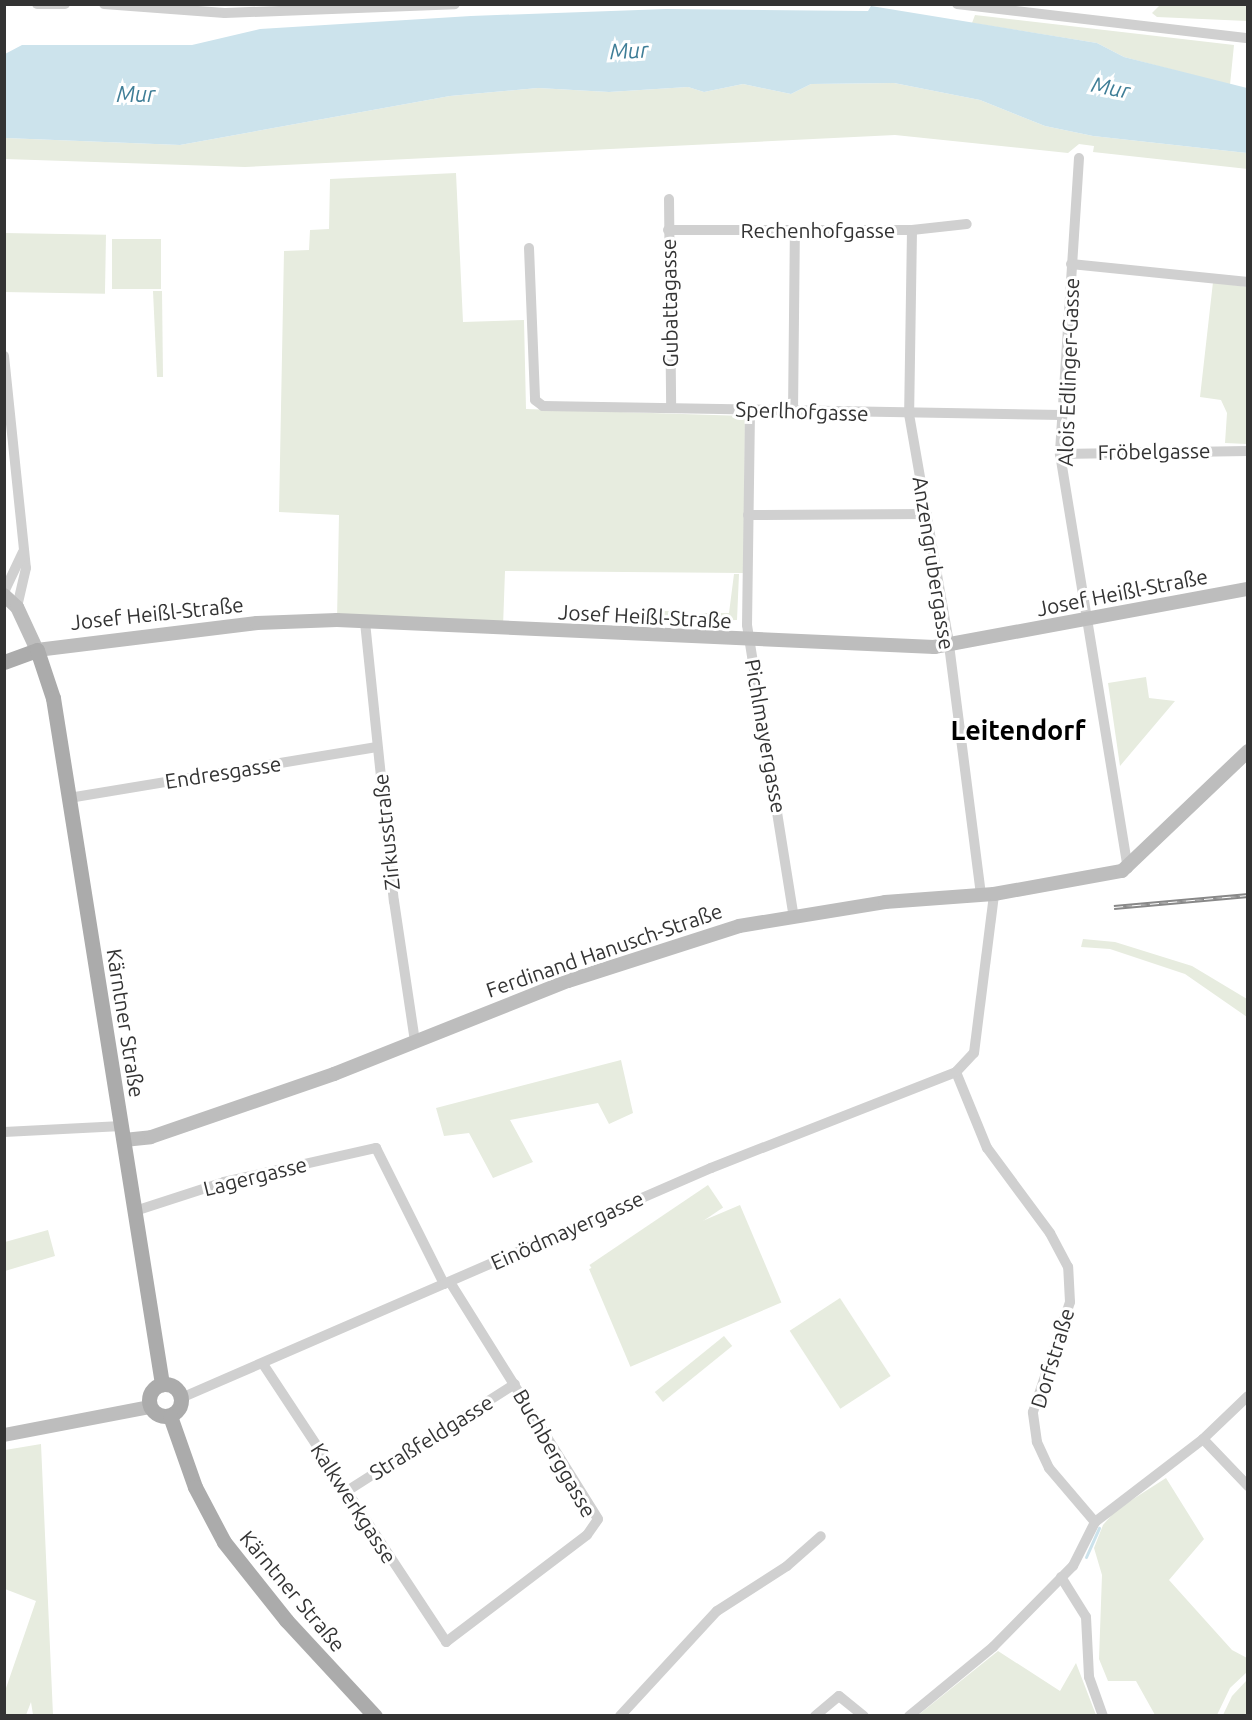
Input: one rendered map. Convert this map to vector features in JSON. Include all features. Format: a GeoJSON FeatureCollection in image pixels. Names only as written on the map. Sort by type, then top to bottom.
{"type":"FeatureCollection","features":[{"type":"Feature","properties":{"kind":"main road","name":"Josef Heißl-Straße"},"geometry":{"type":"LineString","coordinates":[[37,650],[257,623],[365,622],[749,642],[949,646],[1248,589]]}},
{"type":"Feature","properties":{"kind":"main road"},"geometry":{"type":"LineString","coordinates":[[4,593],[17,607],[37,650],[4,662]]}},
{"type":"Feature","properties":{"kind":"main road","name":"Kärntner Straße"},"geometry":{"type":"LineString","coordinates":[[37,650],[45,670],[69,798],[162,1383]]}},
{"type":"Feature","properties":{"kind":"main road"},"geometry":{"type":"LineString","coordinates":[[1128,868],[1248,751]]}},
{"type":"Feature","properties":{"kind":"main road","name":"Ferdinand Hanusch-Straße"},"geometry":{"type":"LineString","coordinates":[[123,1133],[151,1137],[689,940],[794,917],[885,902],[988,895],[1128,868]]}},
{"type":"Feature","properties":{"kind":"main road"},"geometry":{"type":"LineString","coordinates":[[4,1435],[150,1407],[170,1416],[181,1398],[175,1387],[162,1383],[149,1395],[150,1407]]}},
{"type":"Feature","properties":{"kind":"main road","name":"Kärntner Straße"},"geometry":{"type":"LineString","coordinates":[[170,1416],[195,1487],[224,1542],[286,1620],[375,1716]]}},
{"type":"Feature","properties":{"kind":"street"},"geometry":{"type":"LineString","coordinates":[[37,4],[65,4]]}},
{"type":"Feature","properties":{"kind":"street"},"geometry":{"type":"LineString","coordinates":[[104,4],[225,13],[456,4]]}},
{"type":"Feature","properties":{"kind":"street"},"geometry":{"type":"LineString","coordinates":[[957,4],[1248,38]]}},
{"type":"Feature","properties":{"kind":"street","name":"Alois Edlinger-Gasse"},"geometry":{"type":"LineString","coordinates":[[1079,158],[1060,454],[1128,868]]}},
{"type":"Feature","properties":{"kind":"street","name":"Gubattagasse"},"geometry":{"type":"LineString","coordinates":[[669,199],[671,407]]}},
{"type":"Feature","properties":{"kind":"street","name":"Rechenhofgasse"},"geometry":{"type":"LineString","coordinates":[[668,230],[912,230],[967,224]]}},
{"type":"Feature","properties":{"kind":"street"},"geometry":{"type":"LineString","coordinates":[[793,412],[795,230]]}},
{"type":"Feature","properties":{"kind":"street","name":"Anzengrubergasse"},"geometry":{"type":"LineString","coordinates":[[912,230],[909,414],[949,646],[988,895]]}},
{"type":"Feature","properties":{"kind":"street","name":"Sperlhofgasse"},"geometry":{"type":"LineString","coordinates":[[528,248],[536,400],[543,406],[1062,415]]}},
{"type":"Feature","properties":{"kind":"street"},"geometry":{"type":"LineString","coordinates":[[1071,264],[1248,282]]}},
{"type":"Feature","properties":{"kind":"street"},"geometry":{"type":"LineString","coordinates":[[4,356],[26,578],[17,607]]}},
{"type":"Feature","properties":{"kind":"street","name":"Pichlmayergasse"},"geometry":{"type":"LineString","coordinates":[[750,411],[749,642],[770,745],[794,917]]}},
{"type":"Feature","properties":{"kind":"street","name":"Fröbelgasse"},"geometry":{"type":"LineString","coordinates":[[1060,454],[1248,451]]}},
{"type":"Feature","properties":{"kind":"street"},"geometry":{"type":"LineString","coordinates":[[748,515],[927,514]]}},
{"type":"Feature","properties":{"kind":"street"},"geometry":{"type":"LineString","coordinates":[[4,593],[24,549]]}},
{"type":"Feature","properties":{"kind":"street","name":"Zirkusstraße"},"geometry":{"type":"LineString","coordinates":[[365,622],[377,747],[415,1041]]}},
{"type":"Feature","properties":{"kind":"street","name":"Endresgasse"},"geometry":{"type":"LineString","coordinates":[[69,798],[377,747]]}},
{"type":"Feature","properties":{"kind":"street"},"geometry":{"type":"LineString","coordinates":[[956,1072],[974,1053],[988,895]]}},
{"type":"Feature","properties":{"kind":"street","name":"Einödmayergasse"},"geometry":{"type":"LineString","coordinates":[[181,1398],[711,1168],[956,1072]]}},
{"type":"Feature","properties":{"kind":"street","name":"Dorfstraße"},"geometry":{"type":"LineString","coordinates":[[956,1072],[987,1148],[1050,1233],[1068,1267],[1070,1302],[1033,1412],[1037,1442],[1049,1468],[1095,1522]]}},
{"type":"Feature","properties":{"kind":"street"},"geometry":{"type":"LineString","coordinates":[[4,1132],[123,1133]]}},
{"type":"Feature","properties":{"kind":"street","name":"Buchberggasse"},"geometry":{"type":"LineString","coordinates":[[378,1149],[447,1283],[515,1384],[597,1522],[446,1642]]}},
{"type":"Feature","properties":{"kind":"street","name":"Lagergasse"},"geometry":{"type":"LineString","coordinates":[[135,1211],[275,1170],[378,1149]]}},
{"type":"Feature","properties":{"kind":"street","name":"Kalkwerkgasse"},"geometry":{"type":"LineString","coordinates":[[263,1364],[446,1642]]}},
{"type":"Feature","properties":{"kind":"street","name":"Straßfeldgasse"},"geometry":{"type":"LineString","coordinates":[[347,1491],[515,1384]]}},
{"type":"Feature","properties":{"kind":"street"},"geometry":{"type":"LineString","coordinates":[[909,1716],[993,1647],[1073,1566],[1095,1522],[1203,1439],[1248,1396]]}},
{"type":"Feature","properties":{"kind":"street"},"geometry":{"type":"LineString","coordinates":[[1203,1439],[1248,1486]]}},
{"type":"Feature","properties":{"kind":"street"},"geometry":{"type":"LineString","coordinates":[[620,1716],[717,1611],[787,1566],[821,1536]]}},
{"type":"Feature","properties":{"kind":"street"},"geometry":{"type":"LineString","coordinates":[[1061,1577],[1086,1617],[1089,1677],[1103,1716]]}},
{"type":"Feature","properties":{"kind":"street"},"geometry":{"type":"LineString","coordinates":[[814,1716],[839,1696],[864,1716]]}},
{"type":"Feature","properties":{"kind":"shaded area"},"geometry":{"type":"Polygon","coordinates":[[[1160,5],[1247,5],[1247,21],[1157,17],[1152,13],[1160,5]]]}},
{"type":"Feature","properties":{"kind":"shaded area"},"geometry":{"type":"Polygon","coordinates":[[[975,15],[1234,45],[1230,85],[1124,57],[1097,43],[972,23],[975,15]]]}},
{"type":"Feature","properties":{"kind":"shaded area"},"geometry":{"type":"Polygon","coordinates":[[[894,83],[980,100],[1045,126],[1093,136],[1247,153],[1248,169],[1093,152],[1094,146],[1079,144],[1068,153],[895,135],[245,167],[5,159],[5,138],[180,145],[450,96],[538,88],[609,92],[688,87],[704,92],[743,84],[791,94],[811,84],[894,83]]]}},
{"type":"Feature","properties":{"kind":"shaded area"},"geometry":{"type":"Polygon","coordinates":[[[456,173],[463,322],[524,320],[526,409],[745,416],[744,573],[505,571],[503,627],[337,620],[339,515],[279,512],[284,251],[309,250],[310,230],[329,229],[330,179],[456,173]]]}},
{"type":"Feature","properties":{"kind":"shaded area"},"geometry":{"type":"Polygon","coordinates":[[[4,233],[106,235],[105,294],[4,292],[4,233]]]}},
{"type":"Feature","properties":{"kind":"shaded area"},"geometry":{"type":"Polygon","coordinates":[[[112,239],[161,239],[161,289],[112,289],[112,239]]]}},
{"type":"Feature","properties":{"kind":"shaded area"},"geometry":{"type":"Polygon","coordinates":[[[1213,282],[1247,287],[1247,444],[1225,443],[1227,413],[1221,400],[1200,397],[1213,282]]]}},
{"type":"Feature","properties":{"kind":"shaded area"},"geometry":{"type":"Polygon","coordinates":[[[153,291],[162,291],[163,377],[157,377],[153,291]]]}},
{"type":"Feature","properties":{"kind":"shaded area"},"geometry":{"type":"Polygon","coordinates":[[[734,574],[739,574],[737,620],[698,621],[699,613],[729,613],[734,574]]]}},
{"type":"Feature","properties":{"kind":"shaded area"},"geometry":{"type":"Polygon","coordinates":[[[617,611],[680,611],[680,619],[617,619],[617,611]]]}},
{"type":"Feature","properties":{"kind":"shaded area"},"geometry":{"type":"Polygon","coordinates":[[[1146,677],[1149,698],[1175,701],[1120,766],[1108,683],[1146,677]]]}},
{"type":"Feature","properties":{"kind":"shaded area"},"geometry":{"type":"Polygon","coordinates":[[[1083,939],[1115,942],[1192,966],[1247,999],[1247,1017],[1185,974],[1110,949],[1081,947],[1083,939]]]}},
{"type":"Feature","properties":{"kind":"shaded area"},"geometry":{"type":"Polygon","coordinates":[[[621,1060],[633,1113],[609,1124],[598,1103],[510,1120],[533,1162],[493,1178],[469,1133],[444,1136],[436,1108],[621,1060]]]}},
{"type":"Feature","properties":{"kind":"shaded area"},"geometry":{"type":"Polygon","coordinates":[[[708,1185],[723,1207],[605,1287],[589,1265],[708,1185]]]}},
{"type":"Feature","properties":{"kind":"shaded area"},"geometry":{"type":"Polygon","coordinates":[[[740,1205],[781,1303],[630,1367],[589,1269],[740,1205]]]}},
{"type":"Feature","properties":{"kind":"shaded area"},"geometry":{"type":"Polygon","coordinates":[[[48,1230],[55,1256],[5,1271],[5,1242],[48,1230]]]}},
{"type":"Feature","properties":{"kind":"shaded area"},"geometry":{"type":"Polygon","coordinates":[[[840,1298],[891,1376],[840,1409],[790,1331],[840,1298]]]}},
{"type":"Feature","properties":{"kind":"shaded area"},"geometry":{"type":"Polygon","coordinates":[[[724,1336],[732,1346],[663,1402],[655,1392],[724,1336]]]}},
{"type":"Feature","properties":{"kind":"shaded area"},"geometry":{"type":"Polygon","coordinates":[[[41,1444],[53,1715],[33,1715],[31,1702],[26,1715],[5,1715],[5,1691],[36,1601],[5,1589],[5,1450],[41,1444]]]}},
{"type":"Feature","properties":{"kind":"shaded area"},"geometry":{"type":"Polygon","coordinates":[[[1166,1478],[1204,1539],[1169,1580],[1232,1650],[1247,1658],[1247,1672],[1230,1688],[1217,1715],[1155,1715],[1136,1681],[1108,1681],[1099,1659],[1102,1575],[1094,1548],[1103,1525],[1116,1510],[1166,1478]]]}},
{"type":"Feature","properties":{"kind":"shaded area"},"geometry":{"type":"Polygon","coordinates":[[[998,1651],[1060,1691],[1076,1663],[1096,1715],[917,1716],[998,1651]]]}},
{"type":"Feature","properties":{"kind":"shaded area"},"geometry":{"type":"Polygon","coordinates":[[[1247,1680],[1247,1715],[1223,1715],[1232,1696],[1247,1680]]]}},
{"type":"Feature","properties":{"kind":"water","name":"Mur"},"geometry":{"type":"Polygon","coordinates":[[[871,6],[1097,43],[1124,57],[1247,88],[1247,153],[1093,136],[1045,126],[980,100],[894,83],[811,84],[791,94],[743,84],[704,92],[688,87],[609,92],[538,88],[450,96],[180,145],[5,138],[5,54],[22,45],[192,45],[260,29],[471,16],[666,9],[868,11],[871,6]]]}},
{"type":"Feature","properties":{"kind":"waterway"},"geometry":{"type":"LineString","coordinates":[[1086,1557],[1099,1528]]}},
{"type":"Feature","properties":{"kind":"railway"},"geometry":{"type":"LineString","coordinates":[[1114,907],[1248,895]]}},
{"type":"Feature","properties":{"kind":"district","name":"Leitendorf"},"geometry":{"type":"Point","coordinates":[1018,731]}}]}
